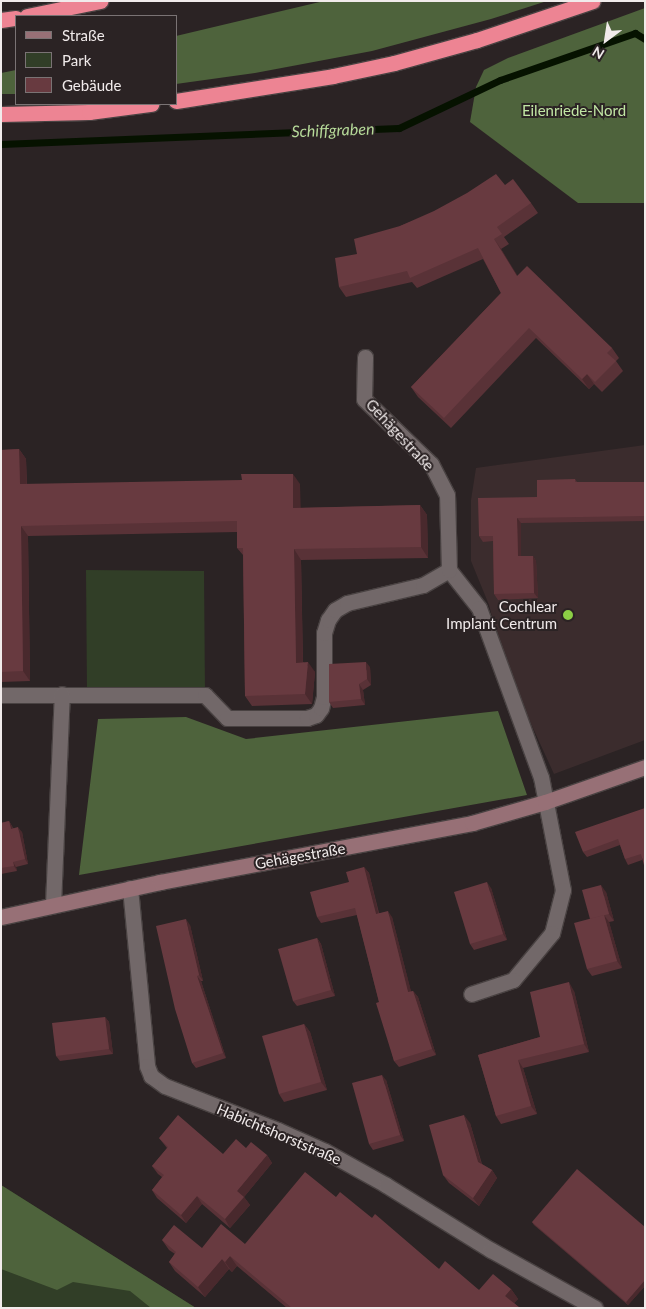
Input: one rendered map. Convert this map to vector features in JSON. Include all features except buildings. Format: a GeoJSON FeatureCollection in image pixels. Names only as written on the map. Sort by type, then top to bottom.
{"type":"FeatureCollection","features":[{"type":"Feature","properties":{"kind":"highway"},"geometry":{"type":"LineString","coordinates":[[32,15],[100,1]]}},
{"type":"Feature","properties":{"kind":"highway"},"geometry":{"type":"LineString","coordinates":[[178,100],[334,76],[394,63],[486,38],[593,1]]}},
{"type":"Feature","properties":{"kind":"highway"},"geometry":{"type":"LineString","coordinates":[[1,20],[15,18]]}},
{"type":"Feature","properties":{"kind":"highway"},"geometry":{"type":"LineString","coordinates":[[1,114],[88,112],[143,105]]}},
{"type":"Feature","properties":{"kind":"street","name":"Gehägestraße"},"geometry":{"type":"LineString","coordinates":[[365,357],[364,398],[431,464],[447,496],[449,570]]}},
{"type":"Feature","properties":{"kind":"street"},"geometry":{"type":"LineString","coordinates":[[1,695],[205,695],[227,718],[307,718],[316,715],[321,708],[324,697],[324,633],[328,620],[334,610],[347,603],[423,585],[449,570],[479,608],[541,777],[563,890],[552,933],[513,980],[471,994]]}},
{"type":"Feature","properties":{"kind":"street"},"geometry":{"type":"LineString","coordinates":[[53,905],[62,694]]}},
{"type":"Feature","properties":{"kind":"street","name":"Gehägestraße"},"geometry":{"type":"LineString","coordinates":[[1,917],[130,888],[472,823],[545,802],[645,767]]}},
{"type":"Feature","properties":{"kind":"street","name":"Habichtshorststraße"},"geometry":{"type":"LineString","coordinates":[[130,888],[147,1066],[151,1076],[165,1086],[325,1151],[386,1185],[491,1250],[595,1308]]}},
{"type":"Feature","properties":{"kind":"shaded area","name":"Cochlear Implant Centrum"},"geometry":{"type":"Polygon","coordinates":[[[645,445],[645,740],[554,774],[506,669],[489,605],[471,561],[471,500],[476,468],[645,445]]]}},
{"type":"Feature","properties":{"kind":"green space"},"geometry":{"type":"Polygon","coordinates":[[[324,1],[547,1],[491,19],[372,51],[255,73],[178,84],[178,36],[324,1]]]}},
{"type":"Feature","properties":{"kind":"green space","name":"Eilenriede-Nord"},"geometry":{"type":"Polygon","coordinates":[[[645,8],[645,203],[578,203],[470,122],[476,87],[484,70],[508,58],[645,8]]]}},
{"type":"Feature","properties":{"kind":"green space"},"geometry":{"type":"Polygon","coordinates":[[[15,70],[15,94],[1,94],[1,73],[15,70]]]}},
{"type":"Feature","properties":{"kind":"green space"},"geometry":{"type":"Polygon","coordinates":[[[86,570],[204,571],[205,695],[87,694],[86,570]]]}},
{"type":"Feature","properties":{"kind":"green space"},"geometry":{"type":"Polygon","coordinates":[[[498,711],[527,795],[79,875],[98,719],[186,717],[246,739],[498,711]]]}},
{"type":"Feature","properties":{"kind":"green space"},"geometry":{"type":"Polygon","coordinates":[[[1,1185],[196,1308],[1,1308],[1,1185]]]}},
{"type":"Feature","properties":{"kind":"green space"},"geometry":{"type":"Polygon","coordinates":[[[1,1185],[196,1308],[151,1308],[130,1291],[73,1282],[57,1290],[1,1269],[1,1185]]]}},
{"type":"Feature","properties":{"kind":"waterway","name":"Schiffgraben"},"geometry":{"type":"LineString","coordinates":[[1,144],[399,128],[500,80],[635,33],[645,39]]}},
{"type":"Feature","properties":{"kind":"place","name":"Cochlear Implant Centrum"},"geometry":{"type":"Point","coordinates":[568,615]}}]}
